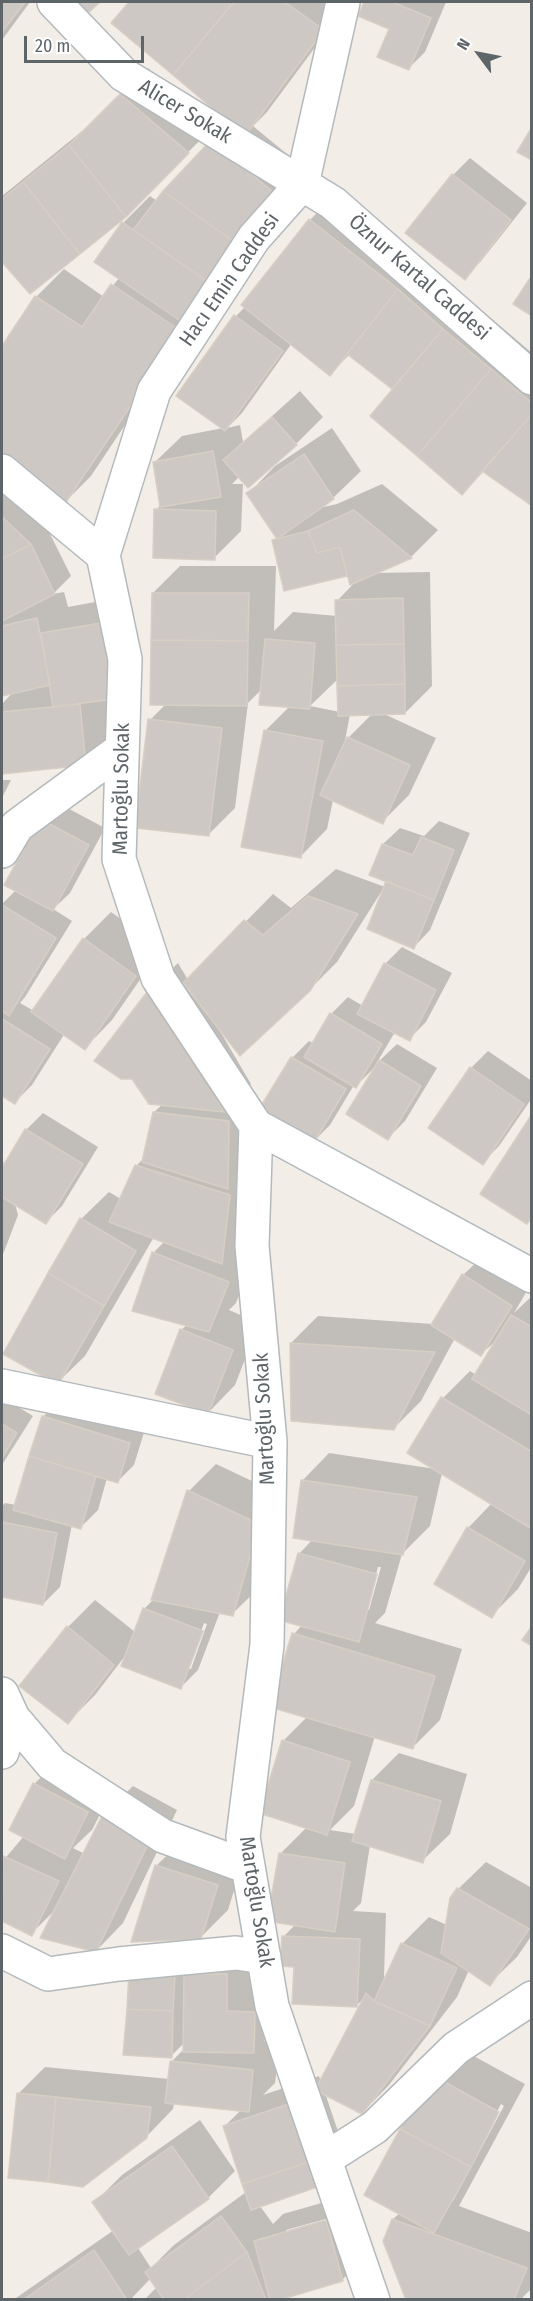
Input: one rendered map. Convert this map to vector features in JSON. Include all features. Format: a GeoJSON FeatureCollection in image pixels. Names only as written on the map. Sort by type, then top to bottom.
{"type":"FeatureCollection","features":[{"type":"Feature","properties":{"kind":"street","name":"Alicer Sokak"},"geometry":{"type":"LineString","coordinates":[[54,2],[124,75],[302,184]]}},
{"type":"Feature","properties":{"kind":"street","name":"Hacı Emin Caddesi"},"geometry":{"type":"LineString","coordinates":[[103,555],[154,391],[254,238],[302,184],[343,2]]}},
{"type":"Feature","properties":{"kind":"street","name":"Öznur Kartal Caddesi"},"geometry":{"type":"LineString","coordinates":[[302,184],[333,203],[531,378]]}},
{"type":"Feature","properties":{"kind":"street"},"geometry":{"type":"LineString","coordinates":[[2,471],[103,555]]}},
{"type":"Feature","properties":{"kind":"street","name":"Martoğlu Sokak"},"geometry":{"type":"LineString","coordinates":[[103,555],[125,658],[119,859],[158,978],[256,1126],[252,1246],[270,1442],[267,1645],[243,1837],[272,2006],[373,2300]]}},
{"type":"Feature","properties":{"kind":"street"},"geometry":{"type":"LineString","coordinates":[[2,851],[17,826],[115,753],[122,752]]}},
{"type":"Feature","properties":{"kind":"street"},"geometry":{"type":"LineString","coordinates":[[256,1126],[531,1276]]}},
{"type":"Feature","properties":{"kind":"street"},"geometry":{"type":"LineString","coordinates":[[2,1386],[270,1442]]}},
{"type":"Feature","properties":{"kind":"street"},"geometry":{"type":"LineString","coordinates":[[7,1706],[52,1764],[163,1836],[248,1867]]}},
{"type":"Feature","properties":{"kind":"street"},"geometry":{"type":"LineString","coordinates":[[2,1752],[7,1706]]}},
{"type":"Feature","properties":{"kind":"street"},"geometry":{"type":"LineString","coordinates":[[2,1951],[48,1974],[119,1964],[236,1953],[264,1957]]}},
{"type":"Feature","properties":{"kind":"street"},"geometry":{"type":"LineString","coordinates":[[325,2159],[375,2127],[456,2048],[531,1998]]}},
{"type":"Feature","properties":{"kind":"building"},"geometry":{"type":"Polygon","coordinates":[[[2,2],[25,2],[2,32],[2,2]]]}},
{"type":"Feature","properties":{"kind":"building"},"geometry":{"type":"Polygon","coordinates":[[[72,2],[100,2],[86,15],[72,2]]]}},
{"type":"Feature","properties":{"kind":"building"},"geometry":{"type":"Polygon","coordinates":[[[129,2],[227,2],[231,5],[173,75],[111,23],[129,2]]]}},
{"type":"Feature","properties":{"kind":"building"},"geometry":{"type":"Polygon","coordinates":[[[234,2],[285,2],[324,30],[245,136],[173,75],[234,2]]]}},
{"type":"Feature","properties":{"kind":"building"},"geometry":{"type":"Polygon","coordinates":[[[364,2],[392,2],[431,18],[409,70],[377,57],[389,29],[358,16],[364,2]]]}},
{"type":"Feature","properties":{"kind":"building"},"geometry":{"type":"Polygon","coordinates":[[[120,94],[189,153],[126,217],[69,145],[120,94]]]}},
{"type":"Feature","properties":{"kind":"building"},"geometry":{"type":"Polygon","coordinates":[[[532,127],[532,160],[517,152],[532,127]]]}},
{"type":"Feature","properties":{"kind":"building"},"geometry":{"type":"Polygon","coordinates":[[[211,140],[273,192],[237,244],[163,191],[211,140]]]}},
{"type":"Feature","properties":{"kind":"building"},"geometry":{"type":"Polygon","coordinates":[[[69,145],[126,217],[80,254],[23,182],[69,145]]]}},
{"type":"Feature","properties":{"kind":"building"},"geometry":{"type":"Polygon","coordinates":[[[452,174],[511,220],[465,280],[405,233],[452,174]]]}},
{"type":"Feature","properties":{"kind":"building"},"geometry":{"type":"Polygon","coordinates":[[[23,182],[80,254],[30,294],[2,262],[2,199],[23,182]]]}},
{"type":"Feature","properties":{"kind":"building"},"geometry":{"type":"Polygon","coordinates":[[[163,191],[237,244],[212,285],[133,230],[163,191]]]}},
{"type":"Feature","properties":{"kind":"building"},"geometry":{"type":"Polygon","coordinates":[[[309,219],[398,289],[330,376],[241,305],[309,219]]]}},
{"type":"Feature","properties":{"kind":"building"},"geometry":{"type":"Polygon","coordinates":[[[122,222],[212,285],[185,324],[94,262],[122,222]]]}},
{"type":"Feature","properties":{"kind":"building"},"geometry":{"type":"Polygon","coordinates":[[[532,275],[532,316],[513,304],[532,275]]]}},
{"type":"Feature","properties":{"kind":"building"},"geometry":{"type":"Polygon","coordinates":[[[111,284],[181,331],[64,505],[2,463],[2,346],[35,296],[82,327],[111,284]]]}},
{"type":"Feature","properties":{"kind":"building"},"geometry":{"type":"Polygon","coordinates":[[[398,289],[443,329],[392,389],[347,354],[398,289]]]}},
{"type":"Feature","properties":{"kind":"building"},"geometry":{"type":"Polygon","coordinates":[[[234,315],[283,351],[225,431],[176,396],[234,315]]]}},
{"type":"Feature","properties":{"kind":"building"},"geometry":{"type":"Polygon","coordinates":[[[443,329],[491,369],[417,456],[370,416],[443,329]]]}},
{"type":"Feature","properties":{"kind":"building"},"geometry":{"type":"Polygon","coordinates":[[[491,369],[532,403],[532,414],[462,495],[417,456],[491,369]]]}},
{"type":"Feature","properties":{"kind":"building"},"geometry":{"type":"Polygon","coordinates":[[[532,414],[532,506],[482,471],[532,414]]]}},
{"type":"Feature","properties":{"kind":"building"},"geometry":{"type":"Polygon","coordinates":[[[272,417],[297,445],[248,488],[223,460],[272,417]]]}},
{"type":"Feature","properties":{"kind":"building"},"geometry":{"type":"Polygon","coordinates":[[[213,451],[221,497],[160,507],[153,462],[213,451]]]}},
{"type":"Feature","properties":{"kind":"building"},"geometry":{"type":"Polygon","coordinates":[[[304,454],[334,499],[277,539],[246,493],[304,454]]]}},
{"type":"Feature","properties":{"kind":"building"},"geometry":{"type":"Polygon","coordinates":[[[154,509],[216,511],[215,560],[153,558],[154,509]]]}},
{"type":"Feature","properties":{"kind":"building"},"geometry":{"type":"Polygon","coordinates":[[[354,510],[412,558],[350,585],[340,547],[317,553],[308,531],[354,510]]]}},
{"type":"Feature","properties":{"kind":"building"},"geometry":{"type":"Polygon","coordinates":[[[2,517],[31,544],[2,559],[2,517]]]}},
{"type":"Feature","properties":{"kind":"building"},"geometry":{"type":"Polygon","coordinates":[[[308,531],[317,553],[340,547],[347,576],[284,591],[272,540],[308,531]]]}},
{"type":"Feature","properties":{"kind":"building"},"geometry":{"type":"Polygon","coordinates":[[[31,544],[55,594],[2,621],[2,559],[31,544]]]}},
{"type":"Feature","properties":{"kind":"building"},"geometry":{"type":"Polygon","coordinates":[[[152,593],[249,593],[248,641],[151,640],[152,593]]]}},
{"type":"Feature","properties":{"kind":"building"},"geometry":{"type":"Polygon","coordinates":[[[403,598],[404,644],[336,645],[335,600],[403,598]]]}},
{"type":"Feature","properties":{"kind":"building"},"geometry":{"type":"Polygon","coordinates":[[[37,618],[50,685],[2,696],[2,626],[37,618]]]}},
{"type":"Feature","properties":{"kind":"building"},"geometry":{"type":"Polygon","coordinates":[[[101,623],[114,699],[53,707],[41,633],[101,623]]]}},
{"type":"Feature","properties":{"kind":"building"},"geometry":{"type":"Polygon","coordinates":[[[265,639],[315,643],[310,709],[259,705],[265,639]]]}},
{"type":"Feature","properties":{"kind":"building"},"geometry":{"type":"Polygon","coordinates":[[[151,640],[248,641],[247,706],[150,705],[151,640]]]}},
{"type":"Feature","properties":{"kind":"building"},"geometry":{"type":"Polygon","coordinates":[[[404,644],[405,684],[337,686],[336,645],[404,644]]]}},
{"type":"Feature","properties":{"kind":"building"},"geometry":{"type":"Polygon","coordinates":[[[405,684],[405,714],[338,716],[337,686],[405,684]]]}},
{"type":"Feature","properties":{"kind":"building"},"geometry":{"type":"Polygon","coordinates":[[[80,704],[86,765],[2,774],[2,712],[80,704]]]}},
{"type":"Feature","properties":{"kind":"building"},"geometry":{"type":"Polygon","coordinates":[[[148,719],[222,728],[209,836],[135,828],[148,719]]]}},
{"type":"Feature","properties":{"kind":"building"},"geometry":{"type":"Polygon","coordinates":[[[264,730],[323,741],[301,858],[241,847],[264,730]]]}},
{"type":"Feature","properties":{"kind":"building"},"geometry":{"type":"Polygon","coordinates":[[[347,737],[410,765],[383,824],[320,795],[347,737]]]}},
{"type":"Feature","properties":{"kind":"building"},"geometry":{"type":"Polygon","coordinates":[[[40,819],[89,845],[53,911],[4,885],[40,819]]]}},
{"type":"Feature","properties":{"kind":"building"},"geometry":{"type":"Polygon","coordinates":[[[421,837],[454,850],[434,900],[369,875],[382,844],[413,855],[421,837]]]}},
{"type":"Feature","properties":{"kind":"building"},"geometry":{"type":"Polygon","coordinates":[[[386,881],[434,900],[414,949],[367,929],[386,881]]]}},
{"type":"Feature","properties":{"kind":"building"},"geometry":{"type":"Polygon","coordinates":[[[308,896],[358,914],[310,991],[240,1056],[183,983],[244,920],[263,935],[308,896]]]}},
{"type":"Feature","properties":{"kind":"building"},"geometry":{"type":"Polygon","coordinates":[[[2,905],[56,938],[9,1016],[2,1011],[2,905]]]}},
{"type":"Feature","properties":{"kind":"building"},"geometry":{"type":"Polygon","coordinates":[[[83,938],[136,976],[85,1050],[31,1012],[83,938]]]}},
{"type":"Feature","properties":{"kind":"building"},"geometry":{"type":"Polygon","coordinates":[[[384,963],[436,990],[410,1041],[357,1014],[384,963]]]}},
{"type":"Feature","properties":{"kind":"building"},"geometry":{"type":"Polygon","coordinates":[[[150,988],[225,1112],[149,1104],[132,1079],[121,1079],[94,1061],[150,988]]]}},
{"type":"Feature","properties":{"kind":"building"},"geometry":{"type":"Polygon","coordinates":[[[330,1013],[382,1044],[356,1088],[304,1057],[330,1013]]]}},
{"type":"Feature","properties":{"kind":"building"},"geometry":{"type":"Polygon","coordinates":[[[2,1019],[50,1049],[15,1104],[2,1096],[2,1019]]]}},
{"type":"Feature","properties":{"kind":"building"},"geometry":{"type":"Polygon","coordinates":[[[291,1057],[346,1089],[313,1144],[258,1111],[291,1057]]]}},
{"type":"Feature","properties":{"kind":"building"},"geometry":{"type":"Polygon","coordinates":[[[379,1060],[421,1086],[388,1140],[346,1114],[379,1060]]]}},
{"type":"Feature","properties":{"kind":"building"},"geometry":{"type":"Polygon","coordinates":[[[470,1067],[524,1104],[483,1165],[428,1128],[470,1067]]]}},
{"type":"Feature","properties":{"kind":"building"},"geometry":{"type":"Polygon","coordinates":[[[153,1112],[229,1121],[228,1189],[142,1162],[153,1112]]]}},
{"type":"Feature","properties":{"kind":"building"},"geometry":{"type":"Polygon","coordinates":[[[532,1114],[532,1217],[527,1224],[480,1194],[532,1114]]]}},
{"type":"Feature","properties":{"kind":"building"},"geometry":{"type":"Polygon","coordinates":[[[25,1129],[83,1164],[46,1224],[2,1197],[2,1168],[25,1129]]]}},
{"type":"Feature","properties":{"kind":"building"},"geometry":{"type":"Polygon","coordinates":[[[135,1165],[230,1195],[222,1264],[109,1222],[135,1165]]]}},
{"type":"Feature","properties":{"kind":"building"},"geometry":{"type":"Polygon","coordinates":[[[80,1218],[136,1251],[104,1306],[48,1273],[80,1218]]]}},
{"type":"Feature","properties":{"kind":"building"},"geometry":{"type":"Polygon","coordinates":[[[152,1252],[229,1282],[209,1332],[132,1311],[152,1252]]]}},
{"type":"Feature","properties":{"kind":"building"},"geometry":{"type":"Polygon","coordinates":[[[48,1273],[104,1306],[58,1385],[3,1354],[48,1273]]]}},
{"type":"Feature","properties":{"kind":"building"},"geometry":{"type":"Polygon","coordinates":[[[462,1274],[512,1306],[481,1356],[431,1325],[462,1274]]]}},
{"type":"Feature","properties":{"kind":"building"},"geometry":{"type":"Polygon","coordinates":[[[511,1315],[532,1327],[532,1415],[472,1379],[511,1315]]]}},
{"type":"Feature","properties":{"kind":"building"},"geometry":{"type":"Polygon","coordinates":[[[180,1329],[233,1350],[208,1414],[155,1394],[180,1329]]]}},
{"type":"Feature","properties":{"kind":"building"},"geometry":{"type":"Polygon","coordinates":[[[290,1343],[435,1352],[394,1430],[291,1421],[290,1343]]]}},
{"type":"Feature","properties":{"kind":"building"},"geometry":{"type":"Polygon","coordinates":[[[441,1397],[532,1452],[532,1529],[407,1453],[441,1397]]]}},
{"type":"Feature","properties":{"kind":"building"},"geometry":{"type":"Polygon","coordinates":[[[42,1416],[130,1443],[118,1483],[29,1456],[42,1416]]]}},
{"type":"Feature","properties":{"kind":"building"},"geometry":{"type":"Polygon","coordinates":[[[2,1424],[17,1433],[2,1458],[2,1424]]]}},
{"type":"Feature","properties":{"kind":"building"},"geometry":{"type":"Polygon","coordinates":[[[29,1456],[96,1476],[81,1529],[13,1510],[29,1456]]]}},
{"type":"Feature","properties":{"kind":"building"},"geometry":{"type":"Polygon","coordinates":[[[301,1480],[417,1497],[403,1555],[293,1538],[301,1480]]]}},
{"type":"Feature","properties":{"kind":"building"},"geometry":{"type":"Polygon","coordinates":[[[187,1490],[259,1524],[233,1616],[151,1600],[187,1490]]]}},
{"type":"Feature","properties":{"kind":"building"},"geometry":{"type":"Polygon","coordinates":[[[2,1522],[57,1533],[43,1605],[2,1597],[2,1522]]]}},
{"type":"Feature","properties":{"kind":"building"},"geometry":{"type":"Polygon","coordinates":[[[467,1527],[525,1561],[492,1618],[434,1584],[467,1527]]]}},
{"type":"Feature","properties":{"kind":"building"},"geometry":{"type":"Polygon","coordinates":[[[298,1553],[377,1574],[359,1642],[279,1620],[298,1553]]]}},
{"type":"Feature","properties":{"kind":"building"},"geometry":{"type":"Polygon","coordinates":[[[143,1608],[203,1631],[181,1689],[121,1666],[143,1608]]]}},
{"type":"Feature","properties":{"kind":"building"},"geometry":{"type":"Polygon","coordinates":[[[67,1626],[114,1665],[68,1724],[19,1686],[67,1626]]]}},
{"type":"Feature","properties":{"kind":"building"},"geometry":{"type":"Polygon","coordinates":[[[532,1626],[532,1646],[522,1640],[532,1626]]]}},
{"type":"Feature","properties":{"kind":"building"},"geometry":{"type":"Polygon","coordinates":[[[292,1633],[435,1676],[413,1749],[270,1707],[292,1633]]]}},
{"type":"Feature","properties":{"kind":"building"},"geometry":{"type":"Polygon","coordinates":[[[282,1740],[350,1762],[327,1835],[259,1813],[282,1740]]]}},
{"type":"Feature","properties":{"kind":"building"},"geometry":{"type":"Polygon","coordinates":[[[371,1780],[441,1801],[423,1863],[352,1841],[371,1780]]]}},
{"type":"Feature","properties":{"kind":"building"},"geometry":{"type":"Polygon","coordinates":[[[33,1783],[88,1812],[65,1859],[9,1830],[33,1783]]]}},
{"type":"Feature","properties":{"kind":"building"},"geometry":{"type":"Polygon","coordinates":[[[104,1812],[151,1838],[96,1952],[40,1938],[104,1812]]]}},
{"type":"Feature","properties":{"kind":"building"},"geometry":{"type":"Polygon","coordinates":[[[279,1853],[345,1863],[335,1932],[267,1921],[279,1853]]]}},
{"type":"Feature","properties":{"kind":"building"},"geometry":{"type":"Polygon","coordinates":[[[3,1856],[59,1881],[32,1936],[2,1921],[3,1856]]]}},
{"type":"Feature","properties":{"kind":"building"},"geometry":{"type":"Polygon","coordinates":[[[155,1865],[218,1885],[201,1939],[131,1942],[155,1865]]]}},
{"type":"Feature","properties":{"kind":"building"},"geometry":{"type":"Polygon","coordinates":[[[457,1888],[529,1929],[490,1986],[441,1953],[450,1898],[457,1888]]]}},
{"type":"Feature","properties":{"kind":"building"},"geometry":{"type":"Polygon","coordinates":[[[282,1936],[360,1939],[357,2007],[292,2004],[294,1967],[280,1966],[282,1936]]]}},
{"type":"Feature","properties":{"kind":"building"},"geometry":{"type":"Polygon","coordinates":[[[401,1943],[457,1968],[430,2026],[374,2001],[401,1943]]]}},
{"type":"Feature","properties":{"kind":"building"},"geometry":{"type":"Polygon","coordinates":[[[129,1972],[175,1974],[173,2011],[127,2009],[129,1972]]]}},
{"type":"Feature","properties":{"kind":"building"},"geometry":{"type":"Polygon","coordinates":[[[184,1974],[227,1974],[227,2011],[255,2012],[254,2053],[183,2052],[184,1974]]]}},
{"type":"Feature","properties":{"kind":"building"},"geometry":{"type":"Polygon","coordinates":[[[366,1993],[374,2001],[430,2026],[362,2114],[315,2090],[366,1993]]]}},
{"type":"Feature","properties":{"kind":"building"},"geometry":{"type":"Polygon","coordinates":[[[127,2009],[173,2011],[172,2058],[123,2055],[127,2009]]]}},
{"type":"Feature","properties":{"kind":"building"},"geometry":{"type":"Polygon","coordinates":[[[170,2061],[253,2070],[249,2112],[165,2103],[170,2061]]]}},
{"type":"Feature","properties":{"kind":"building"},"geometry":{"type":"Polygon","coordinates":[[[430,2074],[499,2112],[471,2167],[400,2129],[430,2074]]]}},
{"type":"Feature","properties":{"kind":"building"},"geometry":{"type":"Polygon","coordinates":[[[17,2093],[56,2097],[48,2182],[8,2178],[17,2093]]]}},
{"type":"Feature","properties":{"kind":"building"},"geometry":{"type":"Polygon","coordinates":[[[56,2097],[151,2107],[147,2138],[83,2187],[48,2182],[56,2097]]]}},
{"type":"Feature","properties":{"kind":"building"},"geometry":{"type":"Polygon","coordinates":[[[292,2103],[312,2161],[242,2184],[223,2126],[292,2103]]]}},
{"type":"Feature","properties":{"kind":"building"},"geometry":{"type":"Polygon","coordinates":[[[400,2129],[471,2167],[434,2233],[364,2195],[400,2129]]]}},
{"type":"Feature","properties":{"kind":"building"},"geometry":{"type":"Polygon","coordinates":[[[172,2146],[209,2199],[129,2255],[92,2202],[172,2146]]]}},
{"type":"Feature","properties":{"kind":"building"},"geometry":{"type":"Polygon","coordinates":[[[312,2161],[320,2186],[251,2210],[242,2184],[312,2161]]]}},
{"type":"Feature","properties":{"kind":"building"},"geometry":{"type":"Polygon","coordinates":[[[221,2216],[247,2252],[183,2300],[164,2300],[145,2272],[221,2216]]]}},
{"type":"Feature","properties":{"kind":"building"},"geometry":{"type":"Polygon","coordinates":[[[392,2219],[527,2268],[514,2300],[406,2300],[383,2241],[392,2219]]]}},
{"type":"Feature","properties":{"kind":"building"},"geometry":{"type":"Polygon","coordinates":[[[326,2220],[343,2281],[279,2300],[270,2300],[254,2241],[326,2220]]]}},
{"type":"Feature","properties":{"kind":"building"},"geometry":{"type":"Polygon","coordinates":[[[94,2250],[127,2300],[23,2300],[94,2250]]]}},
{"type":"Feature","properties":{"kind":"building"},"geometry":{"type":"Polygon","coordinates":[[[247,2252],[266,2300],[183,2300],[247,2252]]]}}]}
